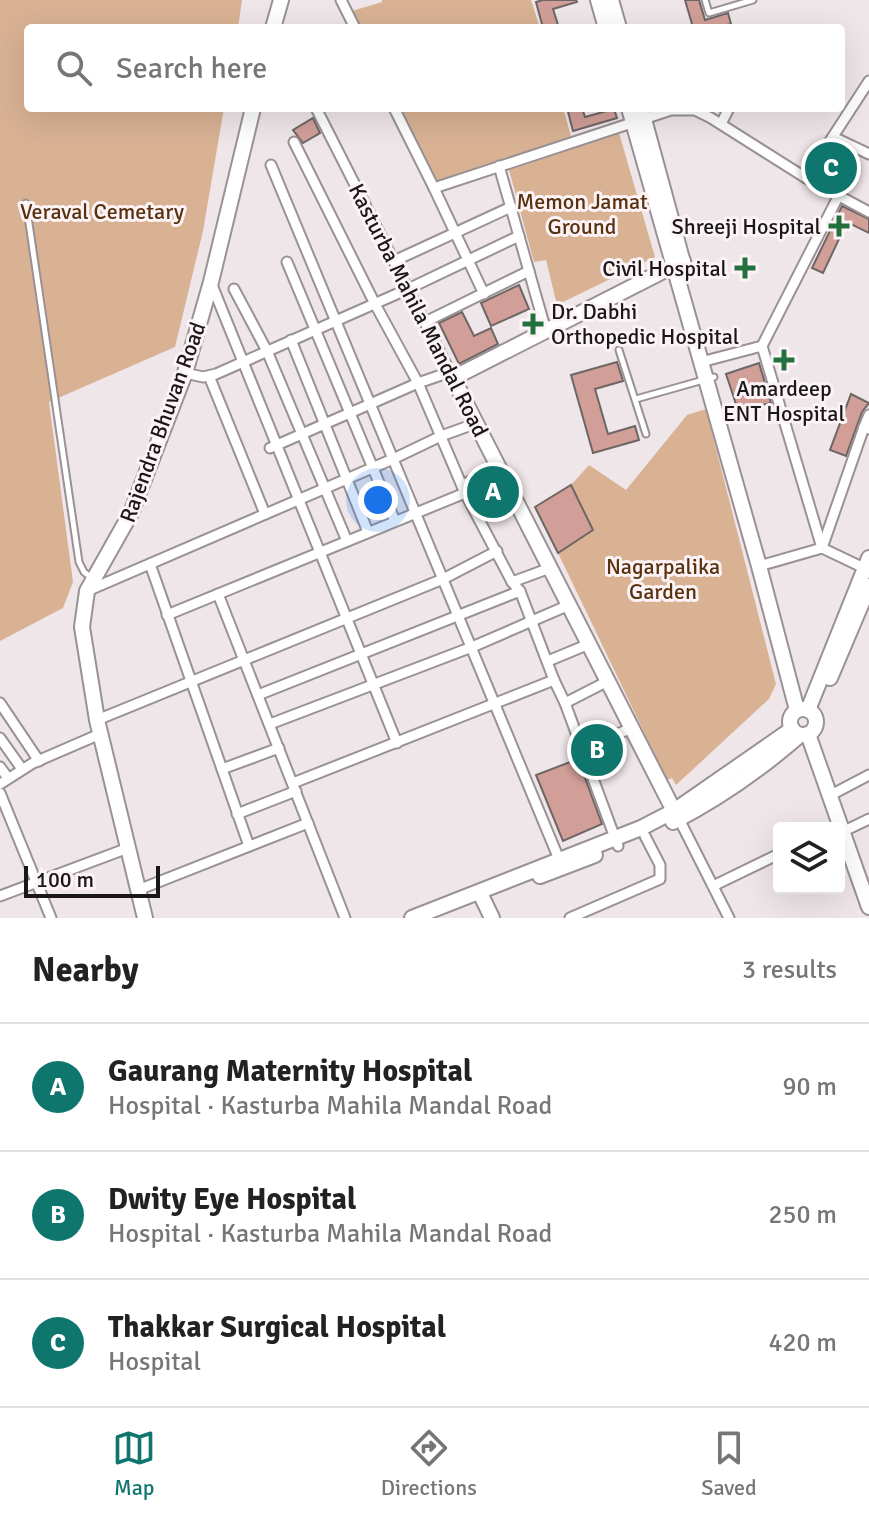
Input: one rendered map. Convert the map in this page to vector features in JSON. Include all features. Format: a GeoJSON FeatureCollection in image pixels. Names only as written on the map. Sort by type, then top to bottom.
{"type":"FeatureCollection","features":[{"type":"Feature","properties":{"kind":"street"},"geometry":{"type":"LineString","coordinates":[[275,24],[281,0]]}},
{"type":"Feature","properties":{"kind":"street"},"geometry":{"type":"LineString","coordinates":[[341,0],[353,24]]}},
{"type":"Feature","properties":{"kind":"street"},"geometry":{"type":"LineString","coordinates":[[598,0],[605,24]]}},
{"type":"Feature","properties":{"kind":"street"},"geometry":{"type":"LineString","coordinates":[[611,0],[618,24]]}},
{"type":"Feature","properties":{"kind":"street"},"geometry":{"type":"LineString","coordinates":[[806,178],[867,87]]}},
{"type":"Feature","properties":{"kind":"street","name":"Rajendra Bhuvan Road"},"geometry":{"type":"LineString","coordinates":[[145,918],[99,727],[82,627],[90,585],[131,513],[185,373],[211,282],[252,112]]}},
{"type":"Feature","properties":{"kind":"street","name":"Kasturba Mahila Mandal Road"},"geometry":{"type":"LineString","coordinates":[[318,112],[676,815]]}},
{"type":"Feature","properties":{"kind":"street"},"geometry":{"type":"LineString","coordinates":[[396,112],[484,294]]}},
{"type":"Feature","properties":{"kind":"street"},"geometry":{"type":"LineString","coordinates":[[699,112],[838,197],[869,212]]}},
{"type":"Feature","properties":{"kind":"street"},"geometry":{"type":"LineString","coordinates":[[721,124],[727,112]]}},
{"type":"Feature","properties":{"kind":"street"},"geometry":{"type":"LineString","coordinates":[[434,188],[637,114],[762,565],[805,711],[816,725],[800,733],[781,751],[645,836],[616,842]]}},
{"type":"Feature","properties":{"kind":"street"},"geometry":{"type":"LineString","coordinates":[[833,137],[869,154]]}},
{"type":"Feature","properties":{"kind":"street"},"geometry":{"type":"LineString","coordinates":[[294,142],[418,383],[464,489],[512,582],[520,591],[583,748],[616,842]]}},
{"type":"Feature","properties":{"kind":"street"},"geometry":{"type":"LineString","coordinates":[[271,165],[561,863]]}},
{"type":"Feature","properties":{"kind":"street"},"geometry":{"type":"LineString","coordinates":[[499,166],[546,331]]}},
{"type":"Feature","properties":{"kind":"street"},"geometry":{"type":"LineString","coordinates":[[822,548],[762,346],[838,197]]}},
{"type":"Feature","properties":{"kind":"street"},"geometry":{"type":"LineString","coordinates":[[394,261],[511,207]]}},
{"type":"Feature","properties":{"kind":"street"},"geometry":{"type":"LineString","coordinates":[[185,373],[197,377],[209,376],[375,304],[519,236]]}},
{"type":"Feature","properties":{"kind":"street"},"geometry":{"type":"LineString","coordinates":[[287,262],[395,521]]}},
{"type":"Feature","properties":{"kind":"street"},"geometry":{"type":"LineString","coordinates":[[274,447],[418,383],[452,375],[678,263]]}},
{"type":"Feature","properties":{"kind":"street"},"geometry":{"type":"LineString","coordinates":[[425,322],[529,271]]}},
{"type":"Feature","properties":{"kind":"street"},"geometry":{"type":"LineString","coordinates":[[211,282],[274,447],[299,500],[397,743]]}},
{"type":"Feature","properties":{"kind":"street"},"geometry":{"type":"LineString","coordinates":[[234,289],[267,351],[347,541]]}},
{"type":"Feature","properties":{"kind":"street"},"geometry":{"type":"LineString","coordinates":[[291,340],[368,532]]}},
{"type":"Feature","properties":{"kind":"street"},"geometry":{"type":"LineString","coordinates":[[706,361],[762,346]]}},
{"type":"Feature","properties":{"kind":"street"},"geometry":{"type":"LineString","coordinates":[[209,376],[265,514]]}},
{"type":"Feature","properties":{"kind":"street"},"geometry":{"type":"LineString","coordinates":[[822,548],[869,415]]}},
{"type":"Feature","properties":{"kind":"street"},"geometry":{"type":"LineString","coordinates":[[90,585],[150,564],[477,423]]}},
{"type":"Feature","properties":{"kind":"street"},"geometry":{"type":"LineString","coordinates":[[167,615],[416,513],[499,468]]}},
{"type":"Feature","properties":{"kind":"street"},"geometry":{"type":"LineString","coordinates":[[762,565],[822,548],[866,563],[805,711]]}},
{"type":"Feature","properties":{"kind":"street"},"geometry":{"type":"LineString","coordinates":[[0,767],[4,781],[99,727],[191,682],[443,579],[497,551]]}},
{"type":"Feature","properties":{"kind":"street"},"geometry":{"type":"LineString","coordinates":[[150,564],[249,846]]}},
{"type":"Feature","properties":{"kind":"street"},"geometry":{"type":"LineString","coordinates":[[512,582],[550,568]]}},
{"type":"Feature","properties":{"kind":"street"},"geometry":{"type":"LineString","coordinates":[[836,822],[829,796],[800,733],[790,721],[805,711],[869,586]]}},
{"type":"Feature","properties":{"kind":"street"},"geometry":{"type":"LineString","coordinates":[[258,695],[520,591]]}},
{"type":"Feature","properties":{"kind":"street"},"geometry":{"type":"LineString","coordinates":[[218,594],[345,918]]}},
{"type":"Feature","properties":{"kind":"street"},"geometry":{"type":"LineString","coordinates":[[270,724],[472,647],[569,605]]}},
{"type":"Feature","properties":{"kind":"street"},"geometry":{"type":"LineString","coordinates":[[548,661],[589,644]]}},
{"type":"Feature","properties":{"kind":"street"},"geometry":{"type":"LineString","coordinates":[[237,814],[397,743],[554,680]]}},
{"type":"Feature","properties":{"kind":"street"},"geometry":{"type":"LineString","coordinates":[[565,703],[608,681]]}},
{"type":"Feature","properties":{"kind":"street"},"geometry":{"type":"LineString","coordinates":[[0,703],[39,761]]}},
{"type":"Feature","properties":{"kind":"street"},"geometry":{"type":"LineString","coordinates":[[583,748],[632,728]]}},
{"type":"Feature","properties":{"kind":"street"},"geometry":{"type":"LineString","coordinates":[[0,738],[22,769]]}},
{"type":"Feature","properties":{"kind":"street"},"geometry":{"type":"LineString","coordinates":[[222,769],[279,748]]}},
{"type":"Feature","properties":{"kind":"street"},"geometry":{"type":"LineString","coordinates":[[829,796],[869,775]]}},
{"type":"Feature","properties":{"kind":"street"},"geometry":{"type":"LineString","coordinates":[[0,793],[50,918]]}},
{"type":"Feature","properties":{"kind":"street"},"geometry":{"type":"LineString","coordinates":[[412,918],[487,890],[502,881],[616,842],[676,815]]}},
{"type":"Feature","properties":{"kind":"street"},"geometry":{"type":"LineString","coordinates":[[676,815],[729,918]]}},
{"type":"Feature","properties":{"kind":"street"},"geometry":{"type":"LineString","coordinates":[[845,826],[869,819]]}},
{"type":"Feature","properties":{"kind":"street"},"geometry":{"type":"LineString","coordinates":[[138,890],[308,823]]}},
{"type":"Feature","properties":{"kind":"street"},"geometry":{"type":"LineString","coordinates":[[570,918],[660,879],[660,865],[645,836]]}},
{"type":"Feature","properties":{"kind":"street"},"geometry":{"type":"LineString","coordinates":[[845,842],[864,880],[869,907]]}},
{"type":"Feature","properties":{"kind":"street"},"geometry":{"type":"LineString","coordinates":[[0,896],[128,848]]}},
{"type":"Feature","properties":{"kind":"street"},"geometry":{"type":"LineString","coordinates":[[713,886],[773,857]]}},
{"type":"Feature","properties":{"kind":"street"},"geometry":{"type":"LineString","coordinates":[[487,890],[492,918]]}},
{"type":"Feature","properties":{"kind":"lane"},"geometry":{"type":"LineString","coordinates":[[705,0],[709,13],[753,0]]}},
{"type":"Feature","properties":{"kind":"lane"},"geometry":{"type":"LineString","coordinates":[[26,203],[79,562],[90,585]]}},
{"type":"Feature","properties":{"kind":"lane"},"geometry":{"type":"LineString","coordinates":[[619,350],[646,434]]}},
{"type":"Feature","properties":{"kind":"lane"},"geometry":{"type":"LineString","coordinates":[[636,399],[710,378]]}},
{"type":"Feature","properties":{"kind":"green space","name":"Veraval Cemetary"},"geometry":{"type":"Polygon","coordinates":[[[0,0],[242,0],[239,24],[24,24],[24,112],[223,112],[203,231],[175,347],[49,402],[73,582],[63,608],[0,641],[0,0]]]}},
{"type":"Feature","properties":{"kind":"green space"},"geometry":{"type":"Polygon","coordinates":[[[531,0],[539,24],[359,24],[352,11],[382,2],[531,0]]]}},
{"type":"Feature","properties":{"kind":"green space"},"geometry":{"type":"Polygon","coordinates":[[[402,112],[564,112],[571,136],[450,179],[438,180],[433,176],[402,112]]]}},
{"type":"Feature","properties":{"kind":"green space","name":"Memon Jamat Ground"},"geometry":{"type":"Polygon","coordinates":[[[619,133],[655,257],[557,305],[546,260],[534,262],[509,170],[619,133]]]}},
{"type":"Feature","properties":{"kind":"green space","name":"Nagarpalika Garden"},"geometry":{"type":"Polygon","coordinates":[[[706,409],[776,684],[769,699],[676,785],[672,778],[667,780],[558,553],[593,530],[571,485],[589,465],[626,490],[687,415],[706,409]]]}},
{"type":"Feature","properties":{"kind":"building"},"geometry":{"type":"Polygon","coordinates":[[[685,0],[699,0],[705,20],[728,13],[731,24],[692,24],[685,0]]]}},
{"type":"Feature","properties":{"kind":"building"},"geometry":{"type":"Polygon","coordinates":[[[536,2],[577,2],[553,9],[558,24],[542,24],[536,2]]]}},
{"type":"Feature","properties":{"kind":"building"},"geometry":{"type":"Polygon","coordinates":[[[568,112],[583,112],[585,117],[615,112],[617,118],[573,131],[568,112]]]}},
{"type":"Feature","properties":{"kind":"building"},"geometry":{"type":"Polygon","coordinates":[[[313,118],[320,133],[303,143],[293,130],[313,118]]]}},
{"type":"Feature","properties":{"kind":"building"},"geometry":{"type":"Polygon","coordinates":[[[835,146],[844,151],[838,163],[856,174],[846,191],[817,175],[835,146]]]}},
{"type":"Feature","properties":{"kind":"building"},"geometry":{"type":"Polygon","coordinates":[[[842,206],[869,219],[869,233],[847,222],[823,273],[812,268],[842,206]]]}},
{"type":"Feature","properties":{"kind":"building"},"geometry":{"type":"Polygon","coordinates":[[[519,285],[529,309],[491,326],[481,303],[519,285]]]}},
{"type":"Feature","properties":{"kind":"building"},"geometry":{"type":"Polygon","coordinates":[[[462,312],[474,336],[491,328],[498,344],[459,364],[439,323],[462,312]]]}},
{"type":"Feature","properties":{"kind":"building"},"geometry":{"type":"Polygon","coordinates":[[[617,362],[623,381],[595,389],[608,434],[635,426],[639,440],[593,453],[571,375],[617,362]]]}},
{"type":"Feature","properties":{"kind":"building"},"geometry":{"type":"Polygon","coordinates":[[[759,363],[771,403],[738,410],[726,374],[759,363]]]}},
{"type":"Feature","properties":{"kind":"building"},"geometry":{"type":"Polygon","coordinates":[[[851,394],[869,403],[862,412],[846,456],[830,450],[851,394]]]}},
{"type":"Feature","properties":{"kind":"building"},"geometry":{"type":"Polygon","coordinates":[[[493,479],[508,510],[489,518],[476,487],[493,479]]]}},
{"type":"Feature","properties":{"kind":"building"},"geometry":{"type":"Polygon","coordinates":[[[571,485],[593,530],[558,553],[535,507],[571,485]]]}},
{"type":"Feature","properties":{"kind":"building"},"geometry":{"type":"Polygon","coordinates":[[[578,759],[602,824],[563,841],[536,775],[578,759]]]}},
{"type":"Feature","properties":{"kind":"place","name":"Thakkar Surgical Hospital"},"geometry":{"type":"Point","coordinates":[831,168]}},
{"type":"Feature","properties":{"kind":"place","name":"Shreeji Hospital"},"geometry":{"type":"Point","coordinates":[839,226]}},
{"type":"Feature","properties":{"kind":"place","name":"Civil Hospital"},"geometry":{"type":"Point","coordinates":[745,268]}},
{"type":"Feature","properties":{"kind":"place","name":"Dr. Dabhi Orthopedic Hospital"},"geometry":{"type":"Point","coordinates":[533,324]}},
{"type":"Feature","properties":{"kind":"place","name":"Amardeep ENT Hospital"},"geometry":{"type":"Point","coordinates":[784,360]}},
{"type":"Feature","properties":{"kind":"place","name":"Gaurang Maternity Hospital"},"geometry":{"type":"Point","coordinates":[493,492]}},
{"type":"Feature","properties":{"kind":"place","name":"Dwity Eye Hospital"},"geometry":{"type":"Point","coordinates":[597,750]}}]}
